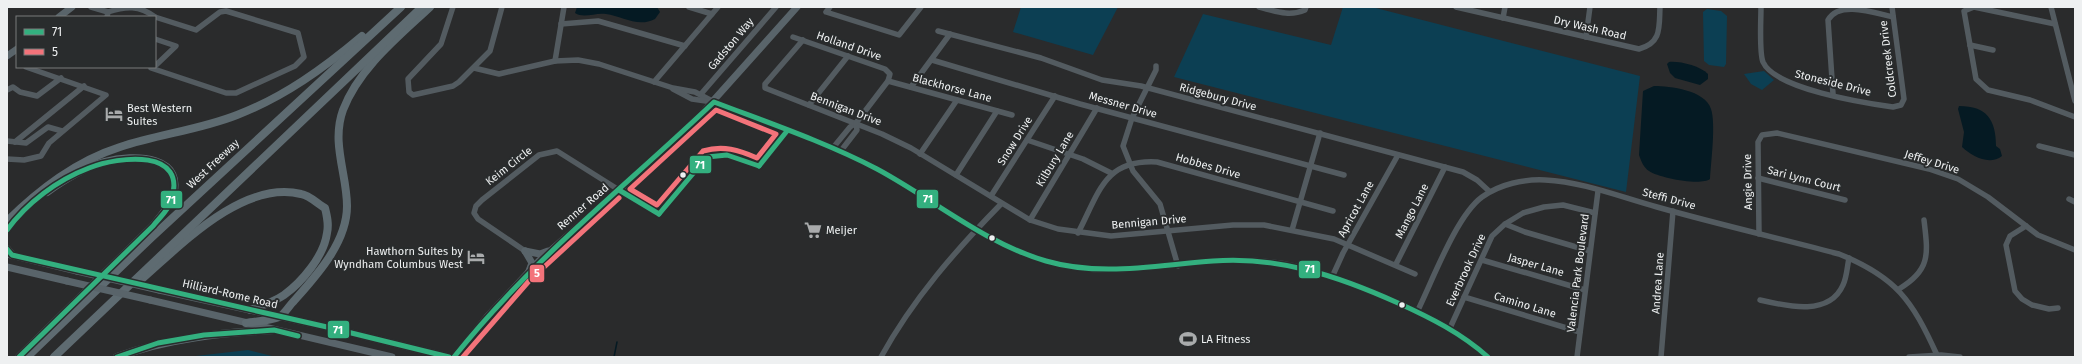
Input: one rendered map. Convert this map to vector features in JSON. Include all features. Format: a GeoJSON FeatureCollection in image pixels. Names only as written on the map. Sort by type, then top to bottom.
{"type":"FeatureCollection","features":[{"type":"Feature","properties":{"kind":"highway"},"geometry":{"type":"LineString","coordinates":[[7,221],[28,200],[58,177],[98,155],[140,141],[216,123],[270,101],[304,80],[341,54],[396,7]]}},
{"type":"Feature","properties":{"kind":"highway","name":"West Freeway"},"geometry":{"type":"LineString","coordinates":[[27,357],[152,237],[401,7]]}},
{"type":"Feature","properties":{"kind":"highway"},"geometry":{"type":"LineString","coordinates":[[54,357],[422,7]]}},
{"type":"Feature","properties":{"kind":"highway"},"geometry":{"type":"LineString","coordinates":[[246,323],[280,317],[326,260],[342,233],[347,208],[339,161],[338,137],[343,112],[348,99],[361,78],[375,61],[430,7]]}},
{"type":"Feature","properties":{"kind":"highway"},"geometry":{"type":"LineString","coordinates":[[7,230],[29,207],[53,187],[93,166],[114,160],[147,158],[164,164],[173,175],[174,191],[171,202],[153,226],[19,357]]}},
{"type":"Feature","properties":{"kind":"highway"},"geometry":{"type":"LineString","coordinates":[[81,332],[192,237],[230,208],[254,197],[271,193],[289,191],[310,196],[325,208],[328,225],[324,243],[312,264],[291,290],[282,296],[250,310]]}},
{"type":"Feature","properties":{"kind":"highway"},"geometry":{"type":"LineString","coordinates":[[117,357],[178,338],[274,330]]}},
{"type":"Feature","properties":{"kind":"main road"},"geometry":{"type":"LineString","coordinates":[[60,16],[72,7]]}},
{"type":"Feature","properties":{"kind":"main road","name":"Renner Road"},"geometry":{"type":"LineString","coordinates":[[454,357],[550,250],[666,150],[714,102],[796,7]]}},
{"type":"Feature","properties":{"kind":"main road"},"geometry":{"type":"LineString","coordinates":[[7,56],[16,50]]}},
{"type":"Feature","properties":{"kind":"main road"},"geometry":{"type":"LineString","coordinates":[[525,251],[540,254],[550,250]]}},
{"type":"Feature","properties":{"kind":"main road"},"geometry":{"type":"LineString","coordinates":[[525,251],[532,263],[529,272]]}},
{"type":"Feature","properties":{"kind":"main road","name":"Hilliard-Rome Road"},"geometry":{"type":"LineString","coordinates":[[9,253],[77,271],[449,357]]}},
{"type":"Feature","properties":{"kind":"main road"},"geometry":{"type":"LineString","coordinates":[[7,267],[392,357]]}},
{"type":"Feature","properties":{"kind":"street"},"geometry":{"type":"LineString","coordinates":[[91,7],[107,15],[128,7],[138,7],[146,9],[154,16]]}},
{"type":"Feature","properties":{"kind":"street"},"geometry":{"type":"LineString","coordinates":[[453,7],[441,44],[414,70],[408,79],[409,92],[413,95],[453,86],[474,68],[490,51],[493,45],[502,7]]}},
{"type":"Feature","properties":{"kind":"street"},"geometry":{"type":"LineString","coordinates":[[555,61],[564,7]]}},
{"type":"Feature","properties":{"kind":"street"},"geometry":{"type":"LineString","coordinates":[[689,7],[712,14]]}},
{"type":"Feature","properties":{"kind":"street"},"geometry":{"type":"LineString","coordinates":[[654,82],[718,7]]}},
{"type":"Feature","properties":{"kind":"street","name":"Gadston Way"},"geometry":{"type":"LineString","coordinates":[[701,94],[776,7]]}},
{"type":"Feature","properties":{"kind":"street"},"geometry":{"type":"LineString","coordinates":[[830,7],[826,12],[899,36],[921,7]]}},
{"type":"Feature","properties":{"kind":"street"},"geometry":{"type":"LineString","coordinates":[[1259,7],[1286,14],[1298,13],[1306,7]]}},
{"type":"Feature","properties":{"kind":"street","name":"Dry Wash Road"},"geometry":{"type":"LineString","coordinates":[[1456,7],[1628,48],[1639,49],[1649,47],[1655,43],[1658,37],[1660,7]]}},
{"type":"Feature","properties":{"kind":"street"},"geometry":{"type":"LineString","coordinates":[[1503,18],[1505,7]]}},
{"type":"Feature","properties":{"kind":"street"},"geometry":{"type":"LineString","coordinates":[[1586,38],[1590,7]]}},
{"type":"Feature","properties":{"kind":"street","name":"Stoneside Drive"},"geometry":{"type":"LineString","coordinates":[[1761,7],[1762,59],[1771,74],[1785,82],[1886,106],[1898,107]]}},
{"type":"Feature","properties":{"kind":"street","name":"Coldcreek Drive"},"geometry":{"type":"LineString","coordinates":[[1892,7],[1904,99],[1903,104],[1898,107]]}},
{"type":"Feature","properties":{"kind":"street"},"geometry":{"type":"LineString","coordinates":[[2051,7],[2075,101]]}},
{"type":"Feature","properties":{"kind":"street"},"geometry":{"type":"LineString","coordinates":[[2055,24],[1979,8],[1968,8],[1964,11],[1976,79],[1982,86],[1993,91],[2030,100],[2075,117]]}},
{"type":"Feature","properties":{"kind":"street"},"geometry":{"type":"LineString","coordinates":[[1833,94],[1828,20],[1830,14],[1835,10],[1855,9],[1893,18]]}},
{"type":"Feature","properties":{"kind":"street"},"geometry":{"type":"LineString","coordinates":[[152,68],[226,93],[236,92],[274,76],[301,61],[304,53],[299,36],[295,32],[223,11],[196,30],[156,17]]}},
{"type":"Feature","properties":{"kind":"street"},"geometry":{"type":"LineString","coordinates":[[561,24],[598,22],[685,46]]}},
{"type":"Feature","properties":{"kind":"street","name":"Ridgebury Drive"},"geometry":{"type":"LineString","coordinates":[[938,31],[1039,58],[1079,73],[1129,86],[1146,88],[1445,167],[1469,175],[1489,191]]}},
{"type":"Feature","properties":{"kind":"street"},"geometry":{"type":"LineString","coordinates":[[911,88],[950,34]]}},
{"type":"Feature","properties":{"kind":"street","name":"Holland Drive"},"geometry":{"type":"LineString","coordinates":[[793,37],[885,69],[890,74],[888,81]]}},
{"type":"Feature","properties":{"kind":"street"},"geometry":{"type":"LineString","coordinates":[[156,39],[176,46],[174,50],[156,64]]}},
{"type":"Feature","properties":{"kind":"street","name":"Bennigan Drive"},"geometry":{"type":"LineString","coordinates":[[803,40],[765,84],[765,88],[882,134],[920,154],[991,196],[1001,204],[1030,220],[1078,233],[1112,236],[1233,225],[1264,225],[1292,230],[1348,244],[1396,264],[1415,274]]}},
{"type":"Feature","properties":{"kind":"street"},"geometry":{"type":"LineString","coordinates":[[1970,45],[1993,50]]}},
{"type":"Feature","properties":{"kind":"street"},"geometry":{"type":"LineString","coordinates":[[809,105],[848,56]]}},
{"type":"Feature","properties":{"kind":"street","name":"Messner Drive"},"geometry":{"type":"LineString","coordinates":[[932,60],[1132,118],[1344,176]]}},
{"type":"Feature","properties":{"kind":"street"},"geometry":{"type":"LineString","coordinates":[[474,68],[499,74],[555,61],[588,62],[673,88],[684,89],[701,94],[714,102],[840,152],[880,170],[976,230],[1024,255],[1076,268],[1104,271],[1131,271],[1219,261],[1258,260],[1294,264],[1333,275],[1417,312],[1450,328],[1468,339],[1488,357]]}},
{"type":"Feature","properties":{"kind":"street"},"geometry":{"type":"LineString","coordinates":[[1156,66],[1156,70],[1132,118],[1123,146],[1129,164],[1160,204],[1178,266]]}},
{"type":"Feature","properties":{"kind":"street"},"geometry":{"type":"LineString","coordinates":[[7,159],[24,160],[41,156],[49,143],[106,95],[84,86],[29,68]]}},
{"type":"Feature","properties":{"kind":"street"},"geometry":{"type":"LineString","coordinates":[[7,90],[13,87],[20,92],[36,96],[60,78]]}},
{"type":"Feature","properties":{"kind":"street"},"geometry":{"type":"LineString","coordinates":[[832,149],[850,127],[856,124],[888,81]]}},
{"type":"Feature","properties":{"kind":"street","name":"Blackhorse Lane"},"geometry":{"type":"LineString","coordinates":[[888,81],[1012,115]]}},
{"type":"Feature","properties":{"kind":"street"},"geometry":{"type":"LineString","coordinates":[[15,142],[84,86]]}},
{"type":"Feature","properties":{"kind":"street"},"geometry":{"type":"LineString","coordinates":[[673,88],[680,94],[702,102],[714,102]]}},
{"type":"Feature","properties":{"kind":"street","name":"Snow Drive"},"geometry":{"type":"LineString","coordinates":[[991,196],[1055,96]]}},
{"type":"Feature","properties":{"kind":"street"},"geometry":{"type":"LineString","coordinates":[[920,154],[957,100]]}},
{"type":"Feature","properties":{"kind":"street","name":"Kilbury Lane"},"geometry":{"type":"LineString","coordinates":[[1030,220],[1097,108]]}},
{"type":"Feature","properties":{"kind":"street"},"geometry":{"type":"LineString","coordinates":[[956,175],[998,111]]}},
{"type":"Feature","properties":{"kind":"street"},"geometry":{"type":"LineString","coordinates":[[840,152],[857,130],[856,124]]}},
{"type":"Feature","properties":{"kind":"street"},"geometry":{"type":"LineString","coordinates":[[7,141],[26,143],[48,127],[62,131]]}},
{"type":"Feature","properties":{"kind":"street"},"geometry":{"type":"LineString","coordinates":[[1292,230],[1320,133]]}},
{"type":"Feature","properties":{"kind":"street","name":"Angie Drive"},"geometry":{"type":"LineString","coordinates":[[1759,234],[1758,142],[1759,138],[1766,133]]}},
{"type":"Feature","properties":{"kind":"street","name":"Jeffey Drive"},"geometry":{"type":"LineString","coordinates":[[1766,133],[1785,134],[1944,174],[1981,192],[2026,226],[2049,240],[2075,250]]}},
{"type":"Feature","properties":{"kind":"street"},"geometry":{"type":"LineString","coordinates":[[1028,140],[1070,154],[1111,173],[1078,233]]}},
{"type":"Feature","properties":{"kind":"street"},"geometry":{"type":"LineString","coordinates":[[2038,146],[2075,155]]}},
{"type":"Feature","properties":{"kind":"street","name":"Keim Circle"},"geometry":{"type":"LineString","coordinates":[[525,251],[478,219],[474,213],[476,206],[482,200],[538,155],[546,152],[557,151],[619,190]]}},
{"type":"Feature","properties":{"kind":"street","name":"Apricot Lane"},"geometry":{"type":"LineString","coordinates":[[1333,275],[1348,244],[1398,154]]}},
{"type":"Feature","properties":{"kind":"street","name":"Hobbes Drive"},"geometry":{"type":"LineString","coordinates":[[1111,173],[1129,164],[1145,161],[1157,162],[1334,211]]}},
{"type":"Feature","properties":{"kind":"street","name":"Mango Lane"},"geometry":{"type":"LineString","coordinates":[[1396,264],[1445,167]]}},
{"type":"Feature","properties":{"kind":"street","name":"Sari Lynn Court"},"geometry":{"type":"LineString","coordinates":[[1758,178],[1845,200]]}},
{"type":"Feature","properties":{"kind":"street","name":"Steffi Drive"},"geometry":{"type":"LineString","coordinates":[[1417,312],[1468,208],[1489,191],[1516,182],[1542,180],[1561,182],[1598,191],[1849,258],[1870,267],[1907,297],[1938,355]]}},
{"type":"Feature","properties":{"kind":"street","name":"Valencia Park Boulevard"},"geometry":{"type":"LineString","coordinates":[[1577,357],[1598,191]]}},
{"type":"Feature","properties":{"kind":"street"},"geometry":{"type":"LineString","coordinates":[[2069,199],[2075,202]]}},
{"type":"Feature","properties":{"kind":"street"},"geometry":{"type":"LineString","coordinates":[[881,357],[898,327],[926,286],[1001,204]]}},
{"type":"Feature","properties":{"kind":"street","name":"Everbrook Drive"},"geometry":{"type":"LineString","coordinates":[[1450,328],[1492,236],[1505,224],[1523,213],[1544,207],[1563,205],[1595,213]]}},
{"type":"Feature","properties":{"kind":"street","name":"Andrea Lane"},"geometry":{"type":"LineString","coordinates":[[1661,357],[1673,211]]}},
{"type":"Feature","properties":{"kind":"street"},"geometry":{"type":"LineString","coordinates":[[1898,289],[1915,279],[1927,263],[1928,248],[1924,220]]}},
{"type":"Feature","properties":{"kind":"street"},"geometry":{"type":"LineString","coordinates":[[1505,224],[1525,232],[1590,251]]}},
{"type":"Feature","properties":{"kind":"street"},"geometry":{"type":"LineString","coordinates":[[2026,226],[2010,236],[2006,245],[2015,291],[2022,299],[2032,306],[2049,309],[2058,308]]}},
{"type":"Feature","properties":{"kind":"street"},"geometry":{"type":"LineString","coordinates":[[1760,300],[1798,308],[1816,306],[1824,303],[1842,289],[1849,258]]}},
{"type":"Feature","properties":{"kind":"street","name":"Jasper Lane"},"geometry":{"type":"LineString","coordinates":[[1482,260],[1585,290]]}},
{"type":"Feature","properties":{"kind":"street","name":"Camino Lane"},"geometry":{"type":"LineString","coordinates":[[1464,297],[1580,332]]}},
{"type":"Feature","properties":{"kind":"street"},"geometry":{"type":"LineString","coordinates":[[1909,357],[1938,355],[1960,357]]}},
{"type":"Feature","properties":{"kind":"shaded area"},"geometry":{"type":"Polygon","coordinates":[[[577,7],[657,7],[660,12],[655,19],[636,22],[606,14],[579,15],[575,13],[577,7]]]}},
{"type":"Feature","properties":{"kind":"shaded area"},"geometry":{"type":"Polygon","coordinates":[[[1021,7],[1118,7],[1093,55],[1013,32],[1021,7]]]}},
{"type":"Feature","properties":{"kind":"shaded area"},"geometry":{"type":"Polygon","coordinates":[[[1343,7],[1372,7],[1640,76],[1626,192],[1174,77],[1203,14],[1331,45],[1343,7]]]}},
{"type":"Feature","properties":{"kind":"shaded area"},"geometry":{"type":"Polygon","coordinates":[[[1707,9],[1721,11],[1727,16],[1726,64],[1724,67],[1709,65],[1704,61],[1703,12],[1707,9]]]}},
{"type":"Feature","properties":{"kind":"shaded area"},"geometry":{"type":"Polygon","coordinates":[[[1669,62],[1684,63],[1695,66],[1708,74],[1708,79],[1700,85],[1675,78],[1670,73],[1667,64],[1669,62]]]}},
{"type":"Feature","properties":{"kind":"shaded area"},"geometry":{"type":"Polygon","coordinates":[[[1764,71],[1774,80],[1762,90],[1751,84],[1744,74],[1764,71]]]}},
{"type":"Feature","properties":{"kind":"shaded area"},"geometry":{"type":"Polygon","coordinates":[[[1654,86],[1677,88],[1695,93],[1702,97],[1711,109],[1713,143],[1710,179],[1698,182],[1661,176],[1649,171],[1643,164],[1639,155],[1643,91],[1654,86]]]}},
{"type":"Feature","properties":{"kind":"shaded area"},"geometry":{"type":"Polygon","coordinates":[[[1959,106],[1977,109],[1988,116],[1994,129],[1996,146],[2000,149],[2002,156],[1992,160],[1981,159],[1962,147],[1964,132],[1958,109],[1959,106]]]}},
{"type":"Feature","properties":{"kind":"shaded area"},"geometry":{"type":"Polygon","coordinates":[[[248,350],[276,357],[187,357],[248,350]]]}},
{"type":"Feature","properties":{"kind":"waterway"},"geometry":{"type":"LineString","coordinates":[[614,357],[617,342]]}},
{"type":"Feature","properties":{"kind":"transit line","name":"71"},"geometry":{"type":"LineString","coordinates":[[454,357],[494,309],[537,264],[714,102],[797,133],[857,159],[898,181],[1001,243],[1046,261],[1071,267],[1119,270],[1238,260],[1281,263],[1302,267],[1343,280],[1425,316],[1458,334],[1488,357]]}},
{"type":"Feature","properties":{"kind":"transit line","name":"5"},"geometry":{"type":"LineString","coordinates":[[716,110],[776,134],[757,158],[731,148],[717,148],[703,151],[657,205],[630,189],[716,110]]}},
{"type":"Feature","properties":{"kind":"transit line","name":"71"},"geometry":{"type":"LineString","coordinates":[[759,166],[787,131]]}},
{"type":"Feature","properties":{"kind":"transit line","name":"71"},"geometry":{"type":"LineString","coordinates":[[659,214],[707,157],[721,154],[734,156],[759,166]]}},
{"type":"Feature","properties":{"kind":"transit line","name":"71"},"geometry":{"type":"LineString","coordinates":[[7,230],[23,211],[45,193],[69,177],[104,163],[119,160],[150,160],[163,164],[171,172],[175,184],[171,201],[153,226],[19,357]]}},
{"type":"Feature","properties":{"kind":"transit line","name":"71"},"geometry":{"type":"LineString","coordinates":[[619,190],[659,214]]}},
{"type":"Feature","properties":{"kind":"transit line","name":"5"},"geometry":{"type":"LineString","coordinates":[[463,357],[529,281],[619,198]]}},
{"type":"Feature","properties":{"kind":"transit line","name":"71"},"geometry":{"type":"LineString","coordinates":[[7,249],[12,255],[327,327],[449,357]]}},
{"type":"Feature","properties":{"kind":"transit line","name":"71"},"geometry":{"type":"LineString","coordinates":[[117,357],[158,343],[204,335],[274,330],[298,336]]}},
{"type":"Feature","properties":{"kind":"place","name":"Best Western Suites"},"geometry":{"type":"Point","coordinates":[114,114]}},
{"type":"Feature","properties":{"kind":"place","name":"Meijer"},"geometry":{"type":"Point","coordinates":[813,230]}},
{"type":"Feature","properties":{"kind":"place","name":"Hawthorn Suites by Wyndham Columbus West"},"geometry":{"type":"Point","coordinates":[476,257]}},
{"type":"Feature","properties":{"kind":"place","name":"LA Fitness"},"geometry":{"type":"Point","coordinates":[1188,339]}}]}
